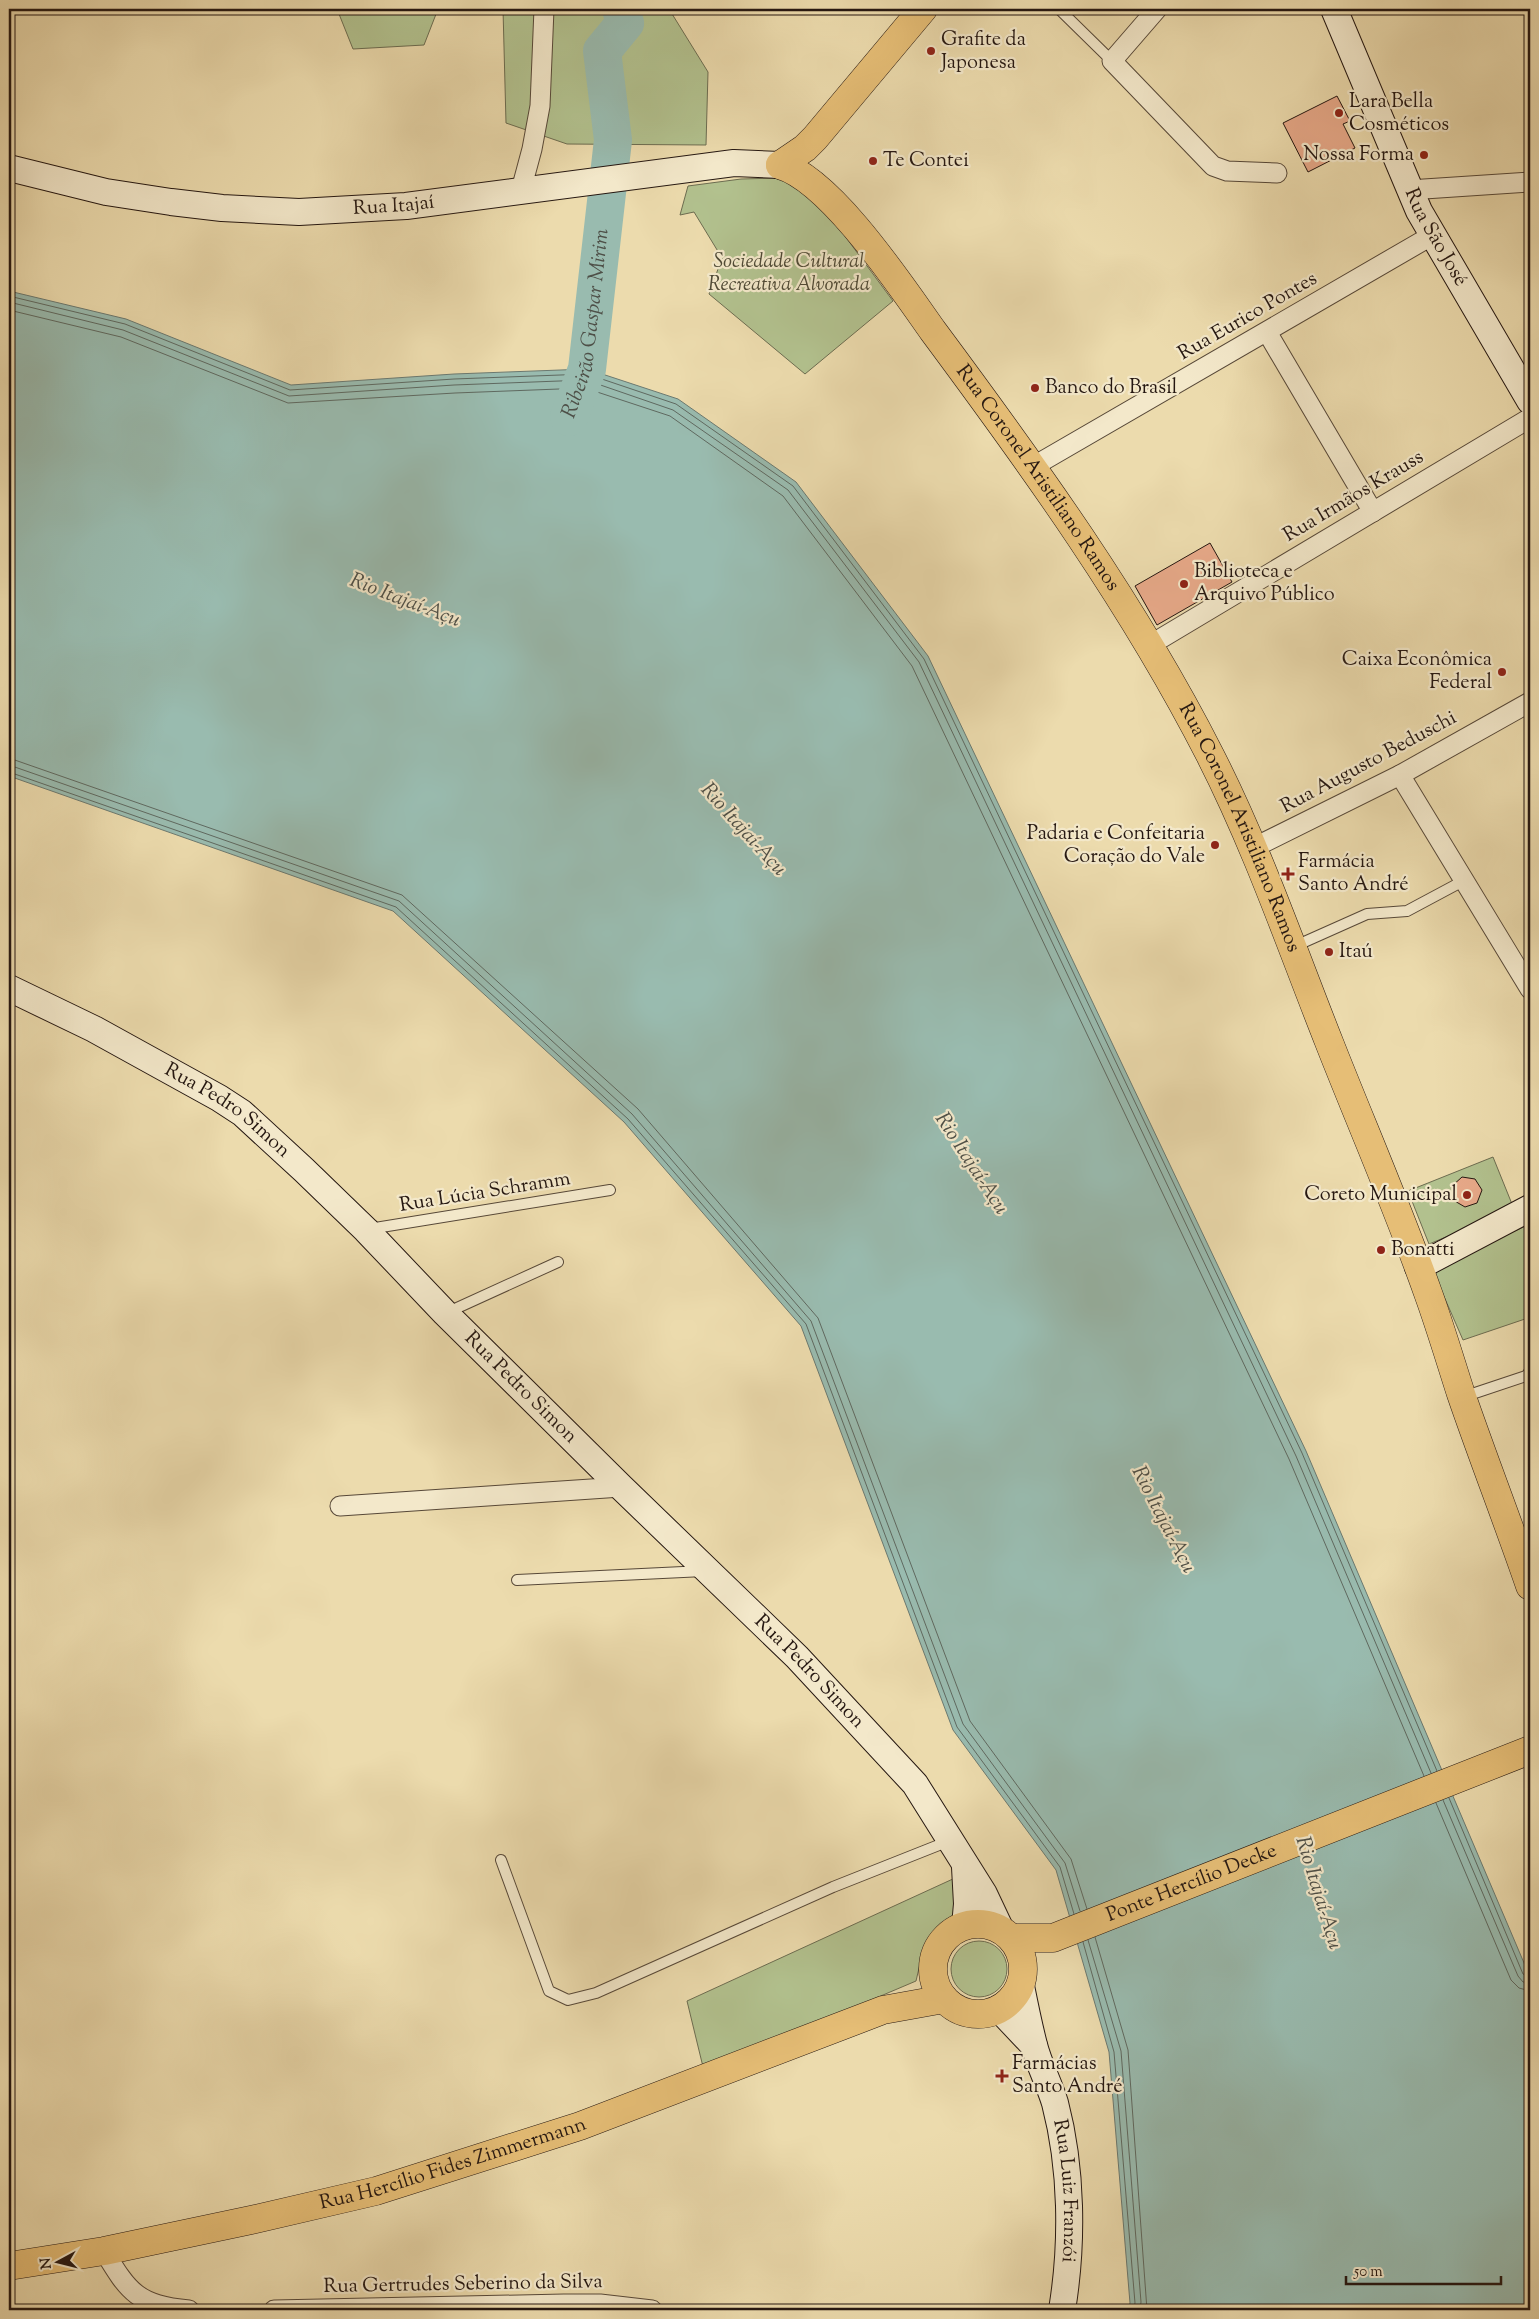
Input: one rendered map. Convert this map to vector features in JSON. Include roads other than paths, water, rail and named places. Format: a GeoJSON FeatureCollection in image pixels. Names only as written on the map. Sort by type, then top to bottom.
{"type":"FeatureCollection","features":[{"type":"Feature","properties":{"kind":"main road"},"geometry":{"type":"LineString","coordinates":[[780,165],[805,148],[815,138],[923,9]]}},
{"type":"Feature","properties":{"kind":"main road"},"geometry":{"type":"LineString","coordinates":[[805,176],[815,138]]}},
{"type":"Feature","properties":{"kind":"main road","name":"Rua Coronel Aristiliano Ramos"},"geometry":{"type":"LineString","coordinates":[[780,165],[792,168],[805,176],[842,211],[1034,466],[1150,645],[1212,758],[1253,848],[1418,1266],[1462,1397],[1530,1586]]}},
{"type":"Feature","properties":{"kind":"main road","name":"Ponte Hercílio Decke"},"geometry":{"type":"LineString","coordinates":[[1058,1936],[1523,1752]]}},
{"type":"Feature","properties":{"kind":"main road"},"geometry":{"type":"LineString","coordinates":[[983,1924],[1006,1934],[1058,1936],[1023,1978],[1012,2000],[1000,2010],[985,2015],[970,2014],[956,2009],[944,1999],[936,1986],[933,1971],[934,1959],[945,1938],[965,1926],[983,1924]]}},
{"type":"Feature","properties":{"kind":"main road"},"geometry":{"type":"LineString","coordinates":[[1006,1934],[1021,1955],[1023,1978]]}},
{"type":"Feature","properties":{"kind":"main road","name":"Rua Hercílio Fides Zimmermann"},"geometry":{"type":"LineString","coordinates":[[883,2010],[933,1971]]}},
{"type":"Feature","properties":{"kind":"main road","name":"Rua Hercílio Fides Zimmermann"},"geometry":{"type":"LineString","coordinates":[[9,2266],[104,2251],[376,2191],[489,2156],[662,2097],[883,2010],[944,1999]]}},
{"type":"Feature","properties":{"kind":"street"},"geometry":{"type":"LineString","coordinates":[[530,189],[532,149],[540,106],[544,9]]}},
{"type":"Feature","properties":{"kind":"street"},"geometry":{"type":"LineString","coordinates":[[1157,9],[1112,61],[1213,166],[1227,171],[1277,173]]}},
{"type":"Feature","properties":{"kind":"street","name":"Rua São José"},"geometry":{"type":"LineString","coordinates":[[1334,9],[1409,190],[1431,236],[1530,401]]}},
{"type":"Feature","properties":{"kind":"street","name":"Rua Itajaí"},"geometry":{"type":"LineString","coordinates":[[9,168],[106,192],[152,199],[222,208],[299,212],[406,206],[684,168],[734,163],[780,165]]}},
{"type":"Feature","properties":{"kind":"street"},"geometry":{"type":"LineString","coordinates":[[1409,190],[1530,182]]}},
{"type":"Feature","properties":{"kind":"street","name":"Rua Eurico Pontes"},"geometry":{"type":"LineString","coordinates":[[1034,466],[1431,236]]}},
{"type":"Feature","properties":{"kind":"street"},"geometry":{"type":"LineString","coordinates":[[1267,332],[1373,512]]}},
{"type":"Feature","properties":{"kind":"street","name":"Rua Irmãos Krauss"},"geometry":{"type":"LineString","coordinates":[[1150,645],[1530,418]]}},
{"type":"Feature","properties":{"kind":"street","name":"Rua Augusto Beduschi"},"geometry":{"type":"LineString","coordinates":[[1253,848],[1400,775],[1530,702]]}},
{"type":"Feature","properties":{"kind":"street"},"geometry":{"type":"LineString","coordinates":[[1400,775],[1530,989]]}},
{"type":"Feature","properties":{"kind":"street","name":"Rua Pedro Simon"},"geometry":{"type":"LineString","coordinates":[[9,988],[94,1029],[219,1098],[242,1113],[366,1230],[445,1313],[797,1657],[915,1784],[965,1867],[984,1894],[1006,1934]]}},
{"type":"Feature","properties":{"kind":"street"},"geometry":{"type":"LineString","coordinates":[[1418,1266],[1530,1208]]}},
{"type":"Feature","properties":{"kind":"street"},"geometry":{"type":"LineString","coordinates":[[340,1506],[621,1487]]}},
{"type":"Feature","properties":{"kind":"street","name":"Rua Pedro Simon"},"geometry":{"type":"LineString","coordinates":[[965,1867],[967,1904],[965,1926]]}},
{"type":"Feature","properties":{"kind":"street","name":"Rua Luiz Franzói"},"geometry":{"type":"LineString","coordinates":[[1023,1978],[1034,2046],[1054,2102],[1064,2154],[1068,2200],[1068,2245],[1062,2310]]}},
{"type":"Feature","properties":{"kind":"street","name":"Rua Luiz Franzói"},"geometry":{"type":"LineString","coordinates":[[1000,2010],[1034,2046]]}},
{"type":"Feature","properties":{"kind":"street"},"geometry":{"type":"LineString","coordinates":[[104,2251],[122,2281],[142,2300],[170,2308],[189,2310]]}},
{"type":"Feature","properties":{"kind":"street","name":"Rua Gertrudes Seberino da Silva"},"geometry":{"type":"LineString","coordinates":[[274,2310],[600,2304],[652,2310]]}},
{"type":"Feature","properties":{"kind":"lane"},"geometry":{"type":"LineString","coordinates":[[1059,9],[1112,61]]}},
{"type":"Feature","properties":{"kind":"lane"},"geometry":{"type":"LineString","coordinates":[[1292,947],[1367,914],[1407,911],[1465,880]]}},
{"type":"Feature","properties":{"kind":"lane","name":"Rua Lúcia Schramm"},"geometry":{"type":"LineString","coordinates":[[366,1230],[610,1190]]}},
{"type":"Feature","properties":{"kind":"lane"},"geometry":{"type":"LineString","coordinates":[[445,1313],[558,1262]]}},
{"type":"Feature","properties":{"kind":"lane"},"geometry":{"type":"LineString","coordinates":[[1462,1397],[1526,1376],[1530,1371]]}},
{"type":"Feature","properties":{"kind":"lane"},"geometry":{"type":"LineString","coordinates":[[517,1580],[710,1571]]}},
{"type":"Feature","properties":{"kind":"lane"},"geometry":{"type":"LineString","coordinates":[[501,1860],[549,1991],[568,2000],[596,1993],[833,1887],[950,1841]]}},
{"type":"Feature","properties":{"kind":"water","name":"Rio Itajaí-Açu"},"geometry":{"type":"Polygon","coordinates":[[[9,291],[126,319],[291,385],[454,374],[587,369],[678,399],[796,482],[928,656],[1306,1451],[1530,1977],[1530,2310],[1128,2310],[1130,2303],[1109,2052],[1056,1870],[953,1730],[801,1326],[624,1122],[393,911],[9,776],[9,291]]]}},
{"type":"Feature","properties":{"kind":"waterway","name":"Ribeirão Gaspar Mirim"},"geometry":{"type":"LineString","coordinates":[[569,417],[587,369],[613,140],[602,51],[625,23],[621,9]]}},
{"type":"Feature","properties":{"kind":"place","name":"Grafite da Japonesa"},"geometry":{"type":"Point","coordinates":[931,51]}},
{"type":"Feature","properties":{"kind":"place","name":"Lara Bella Cosméticos"},"geometry":{"type":"Point","coordinates":[1339,113]}},
{"type":"Feature","properties":{"kind":"place","name":"Nossa Forma"},"geometry":{"type":"Point","coordinates":[1424,155]}},
{"type":"Feature","properties":{"kind":"place","name":"Te Contei"},"geometry":{"type":"Point","coordinates":[873,161]}},
{"type":"Feature","properties":{"kind":"place","name":"Banco do Brasil"},"geometry":{"type":"Point","coordinates":[1035,388]}},
{"type":"Feature","properties":{"kind":"place","name":"Biblioteca e Arquivo Público"},"geometry":{"type":"Point","coordinates":[1184,584]}},
{"type":"Feature","properties":{"kind":"place","name":"Caixa Econômica Federal"},"geometry":{"type":"Point","coordinates":[1502,672]}},
{"type":"Feature","properties":{"kind":"place","name":"Padaria e Confeitaria Coração do Vale"},"geometry":{"type":"Point","coordinates":[1215,845]}},
{"type":"Feature","properties":{"kind":"place","name":"Farmácia Santo André"},"geometry":{"type":"Point","coordinates":[1288,874]}},
{"type":"Feature","properties":{"kind":"place","name":"Itaú"},"geometry":{"type":"Point","coordinates":[1329,952]}},
{"type":"Feature","properties":{"kind":"place","name":"Coreto Municipal"},"geometry":{"type":"Point","coordinates":[1467,1195]}},
{"type":"Feature","properties":{"kind":"place","name":"Bonatti"},"geometry":{"type":"Point","coordinates":[1381,1250]}},
{"type":"Feature","properties":{"kind":"place","name":"Farmácias Santo André"},"geometry":{"type":"Point","coordinates":[1002,2076]}},
{"type":"Feature","properties":{"kind":"park label","name":"Sociedade Cultural Recreativa Alvorada"},"geometry":{"type":"Point","coordinates":[789,274]}}]}
